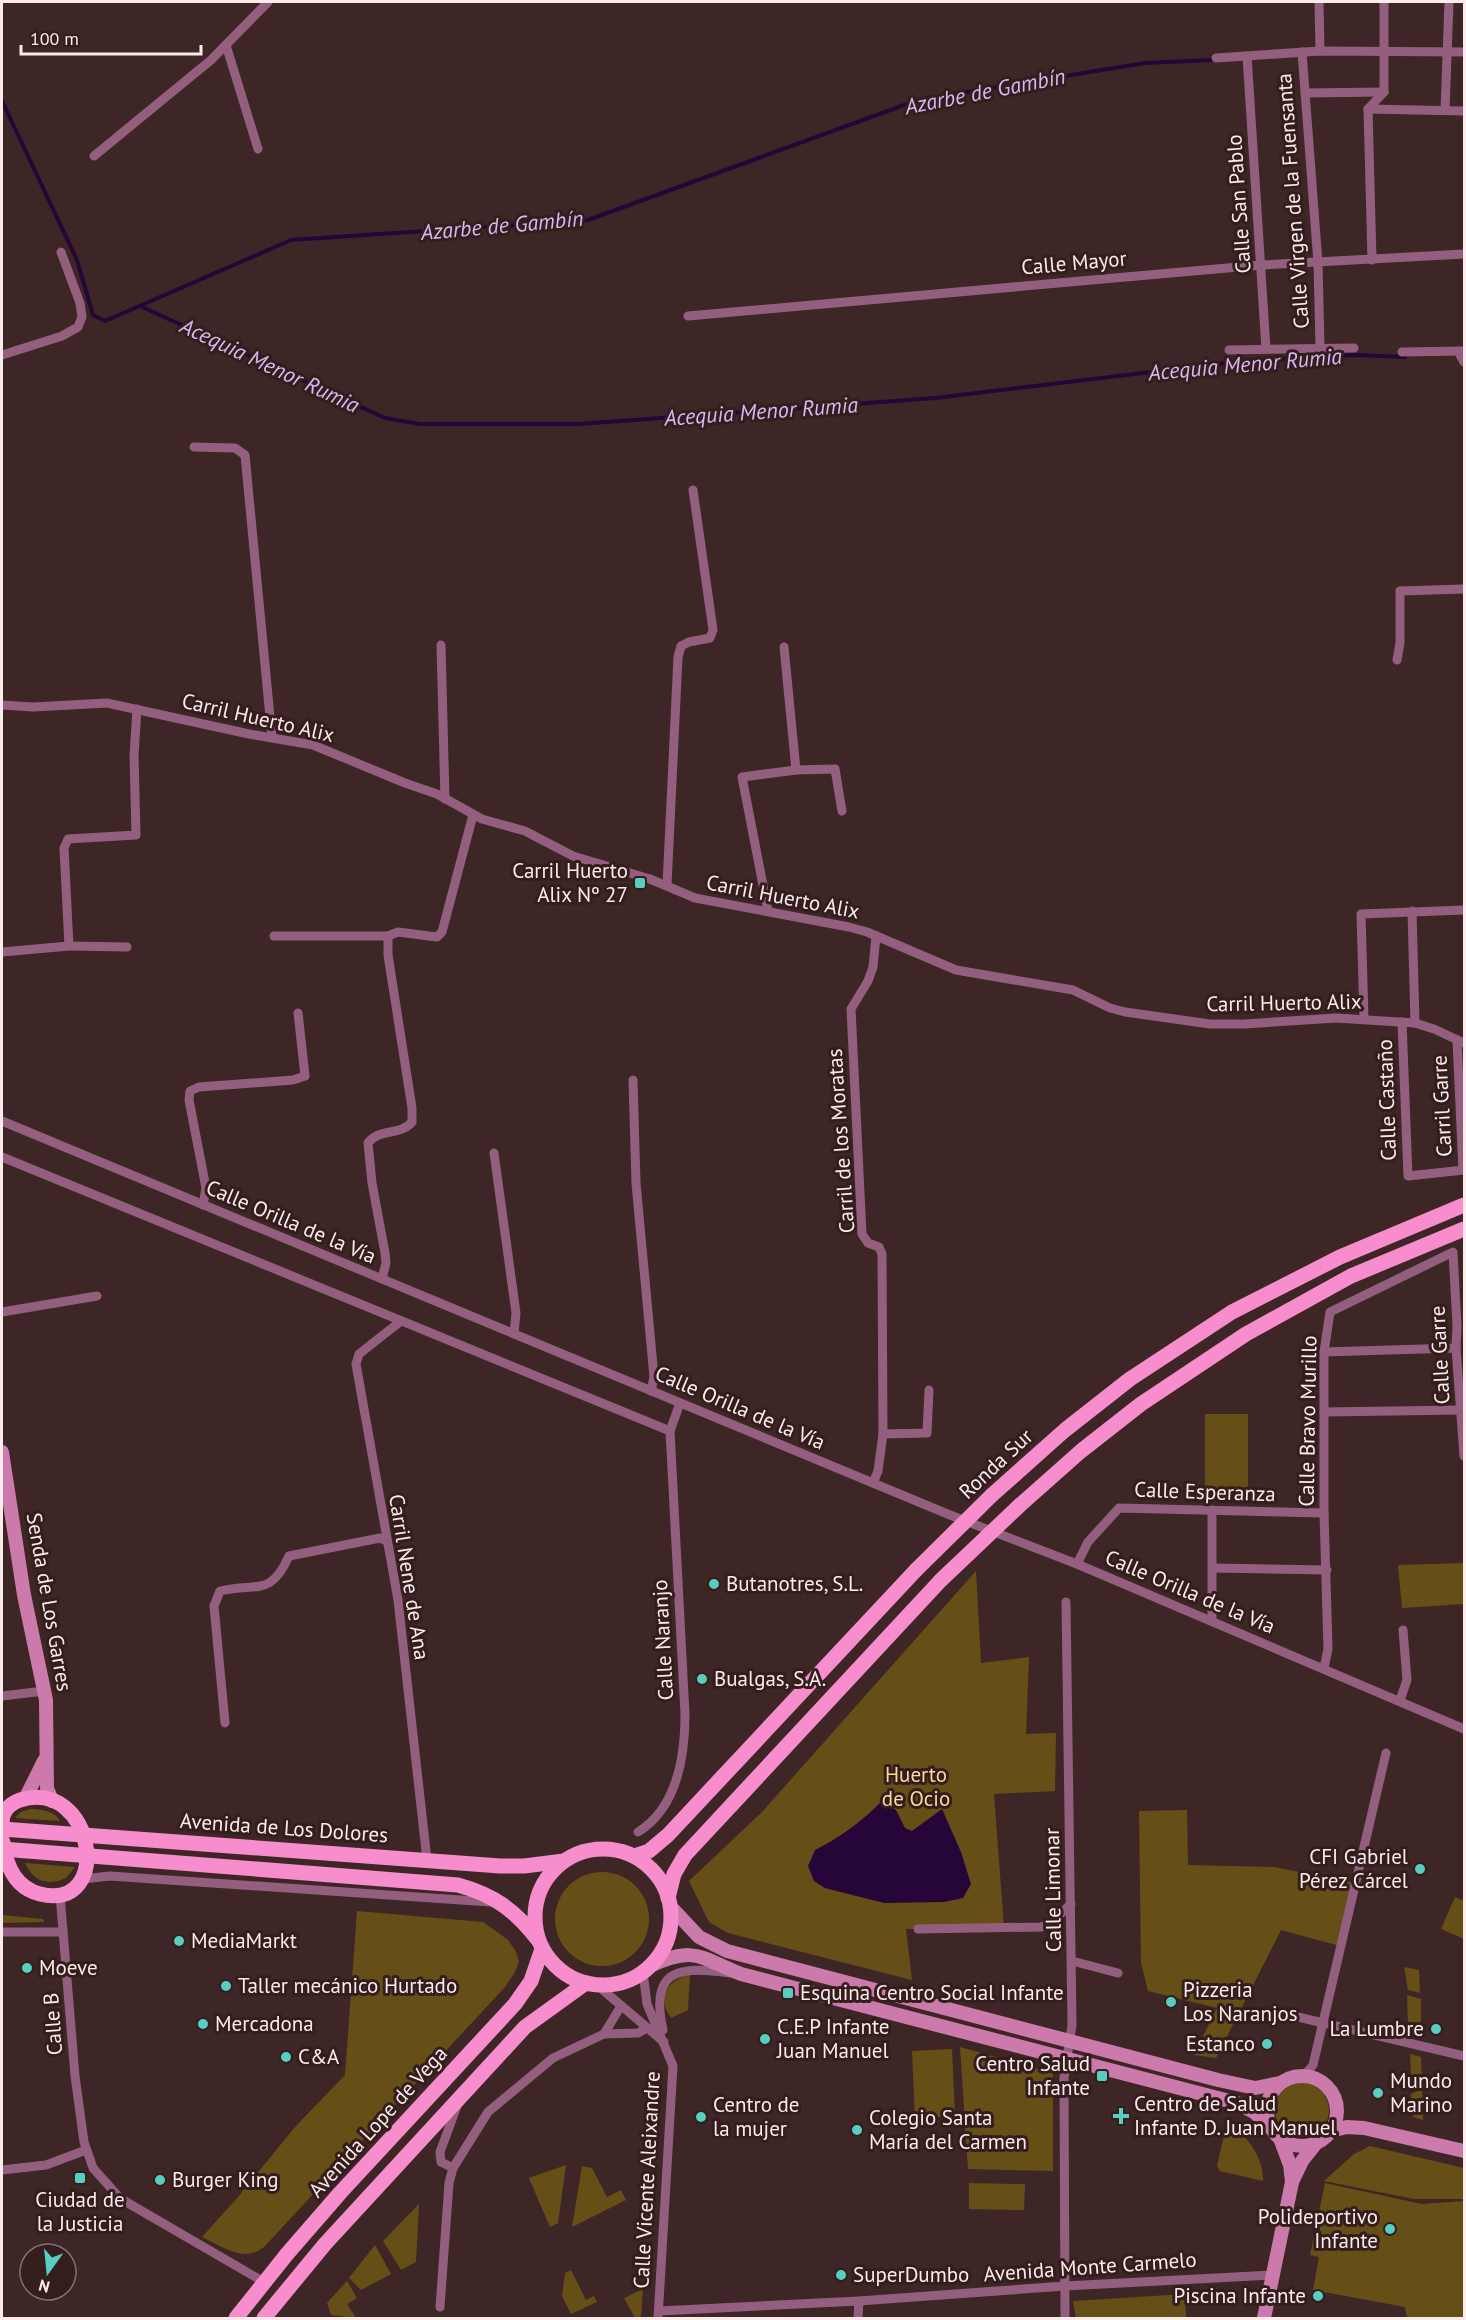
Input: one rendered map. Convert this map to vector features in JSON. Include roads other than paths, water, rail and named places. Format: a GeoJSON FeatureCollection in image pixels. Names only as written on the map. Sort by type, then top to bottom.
{"type":"FeatureCollection","features":[{"type":"Feature","properties":{"kind":"main road","name":"Ronda Sur"},"geometry":{"type":"LineString","coordinates":[[634,1856],[649,1851],[668,1836],[916,1570],[992,1495],[1065,1430],[1130,1379],[1232,1312],[1340,1257],[1464,1205]]}},
{"type":"Feature","properties":{"kind":"main road"},"geometry":{"type":"LineString","coordinates":[[647,1969],[660,1954],[667,1941],[671,1926],[669,1902],[674,1874],[685,1855],[941,1580],[1019,1506],[1081,1451],[1141,1404],[1246,1334],[1351,1276],[1461,1231]]}},
{"type":"Feature","properties":{"kind":"main road","name":"Senda de Los Garres"},"geometry":{"type":"LineString","coordinates":[[2,1452],[24,1595],[44,1690],[47,1723],[45,1759],[47,1788],[52,1801]]}},
{"type":"Feature","properties":{"kind":"main road"},"geometry":{"type":"LineString","coordinates":[[25,1799],[45,1759]]}},
{"type":"Feature","properties":{"kind":"main road"},"geometry":{"type":"LineString","coordinates":[[2,1823],[7,1808],[25,1799],[52,1801],[66,1808],[80,1823],[84,1835],[87,1869],[83,1879],[75,1889],[60,1895],[38,1893],[28,1889],[18,1882],[10,1869],[3,1849],[2,1830]]}},
{"type":"Feature","properties":{"kind":"main road","name":"Avenida de Los Dolores"},"geometry":{"type":"LineString","coordinates":[[2,1830],[524,1866],[564,1861]]}},
{"type":"Feature","properties":{"kind":"main road","name":"Avenida de Los Dolores"},"geometry":{"type":"LineString","coordinates":[[3,1849],[458,1885],[481,1891],[502,1904],[524,1921],[540,1945]]}},
{"type":"Feature","properties":{"kind":"main road"},"geometry":{"type":"LineString","coordinates":[[1280,2084],[1248,2087],[727,1951],[699,1936],[669,1902],[656,1874],[634,1856],[616,1850],[598,1849],[580,1852],[564,1861],[548,1876],[538,1895],[534,1916],[540,1945],[554,1965],[568,1976],[592,1984],[621,1983],[674,1956],[698,1955],[741,1974],[1237,2103],[1254,2112],[1275,2133],[1295,2145],[1306,2146],[1317,2142]]}},
{"type":"Feature","properties":{"kind":"main road","name":"Avenida Lope de Vega"},"geometry":{"type":"LineString","coordinates":[[236,2319],[264,2282],[374,2156],[515,2004],[531,1981],[540,1945]]}},
{"type":"Feature","properties":{"kind":"main road","name":"Avenida Lope de Vega"},"geometry":{"type":"LineString","coordinates":[[264,2319],[325,2244],[525,2027],[592,1984]]}},
{"type":"Feature","properties":{"kind":"main road"},"geometry":{"type":"LineString","coordinates":[[1264,2319],[1292,2182],[1302,2161],[1317,2142],[1330,2131],[1336,2117],[1336,2107],[1328,2088],[1311,2073],[1295,2076],[1280,2084],[1272,2091],[1268,2101],[1267,2117],[1290,2165],[1292,2182]]}},
{"type":"Feature","properties":{"kind":"main road"},"geometry":{"type":"LineString","coordinates":[[1336,2107],[1350,2120],[1364,2128]]}},
{"type":"Feature","properties":{"kind":"main road"},"geometry":{"type":"LineString","coordinates":[[1330,2131],[1347,2127],[1364,2128],[1464,2151]]}},
{"type":"Feature","properties":{"kind":"street"},"geometry":{"type":"LineString","coordinates":[[94,156],[211,60],[268,2]]}},
{"type":"Feature","properties":{"kind":"street"},"geometry":{"type":"LineString","coordinates":[[1319,2],[1320,51]]}},
{"type":"Feature","properties":{"kind":"street"},"geometry":{"type":"LineString","coordinates":[[1372,260],[1368,109],[1384,92],[1384,2]]}},
{"type":"Feature","properties":{"kind":"street"},"geometry":{"type":"LineString","coordinates":[[1445,110],[1449,2]]}},
{"type":"Feature","properties":{"kind":"street"},"geometry":{"type":"LineString","coordinates":[[226,45],[258,149]]}},
{"type":"Feature","properties":{"kind":"street"},"geometry":{"type":"LineString","coordinates":[[1216,58],[1320,51],[1464,52]]}},
{"type":"Feature","properties":{"kind":"street","name":"Calle Virgen de la Fuensanta"},"geometry":{"type":"LineString","coordinates":[[1302,52],[1318,263],[1320,347]]}},
{"type":"Feature","properties":{"kind":"street","name":"Calle San Pablo"},"geometry":{"type":"LineString","coordinates":[[1247,56],[1266,349]]}},
{"type":"Feature","properties":{"kind":"street"},"geometry":{"type":"LineString","coordinates":[[1305,93],[1384,92]]}},
{"type":"Feature","properties":{"kind":"street"},"geometry":{"type":"LineString","coordinates":[[1368,109],[1464,111]]}},
{"type":"Feature","properties":{"kind":"street"},"geometry":{"type":"LineString","coordinates":[[2,355],[62,336],[78,327],[82,316],[80,303],[61,252]]}},
{"type":"Feature","properties":{"kind":"street","name":"Calle Mayor"},"geometry":{"type":"LineString","coordinates":[[688,316],[1261,265],[1464,254]]}},
{"type":"Feature","properties":{"kind":"street"},"geometry":{"type":"LineString","coordinates":[[1229,350],[1354,348]]}},
{"type":"Feature","properties":{"kind":"street"},"geometry":{"type":"LineString","coordinates":[[1402,352],[1461,351],[1464,362]]}},
{"type":"Feature","properties":{"kind":"street"},"geometry":{"type":"LineString","coordinates":[[194,447],[235,448],[245,455],[272,738]]}},
{"type":"Feature","properties":{"kind":"street"},"geometry":{"type":"LineString","coordinates":[[666,885],[678,657],[681,646],[710,638],[712,630],[693,490]]}},
{"type":"Feature","properties":{"kind":"street"},"geometry":{"type":"LineString","coordinates":[[1397,660],[1400,644],[1400,591],[1464,589]]}},
{"type":"Feature","properties":{"kind":"street"},"geometry":{"type":"LineString","coordinates":[[441,645],[446,799]]}},
{"type":"Feature","properties":{"kind":"street"},"geometry":{"type":"LineString","coordinates":[[784,647],[796,770]]}},
{"type":"Feature","properties":{"kind":"street","name":"Carril Huerto Alix"},"geometry":{"type":"LineString","coordinates":[[2,705],[39,707],[97,703],[137,709],[324,748],[446,799],[473,815],[525,831],[573,856],[666,885],[706,902],[768,911],[803,920],[849,927],[956,970],[993,978],[1065,988],[1089,996],[1110,1008],[1125,1012],[1227,1025],[1305,1019],[1364,1019],[1415,1023],[1461,1041]]}},
{"type":"Feature","properties":{"kind":"street"},"geometry":{"type":"LineString","coordinates":[[69,946],[63,848],[68,839],[136,835],[134,755],[137,709]]}},
{"type":"Feature","properties":{"kind":"street"},"geometry":{"type":"LineString","coordinates":[[768,911],[742,777],[796,770],[835,769],[842,811]]}},
{"type":"Feature","properties":{"kind":"street"},"geometry":{"type":"LineString","coordinates":[[274,936],[388,936],[398,932],[437,937],[442,932],[473,815]]}},
{"type":"Feature","properties":{"kind":"street"},"geometry":{"type":"LineString","coordinates":[[1364,1019],[1361,914],[1464,910]]}},
{"type":"Feature","properties":{"kind":"street"},"geometry":{"type":"LineString","coordinates":[[1412,911],[1415,1023]]}},
{"type":"Feature","properties":{"kind":"street"},"geometry":{"type":"LineString","coordinates":[[382,1279],[386,1253],[372,1183],[368,1143],[374,1136],[406,1129],[412,1122],[412,1108],[388,955],[388,936]]}},
{"type":"Feature","properties":{"kind":"street","name":"Carril de los Moratas"},"geometry":{"type":"LineString","coordinates":[[873,1483],[878,1471],[883,1434],[882,1254],[879,1247],[868,1243],[862,1234],[851,1009],[868,981],[873,967],[876,936]]}},
{"type":"Feature","properties":{"kind":"street"},"geometry":{"type":"LineString","coordinates":[[2,952],[69,946],[127,947]]}},
{"type":"Feature","properties":{"kind":"street"},"geometry":{"type":"LineString","coordinates":[[203,1205],[206,1188],[189,1100],[190,1091],[199,1087],[294,1080],[304,1076],[298,1013]]}},
{"type":"Feature","properties":{"kind":"street","name":"Calle Castaño"},"geometry":{"type":"LineString","coordinates":[[1402,1022],[1408,1176],[1464,1170]]}},
{"type":"Feature","properties":{"kind":"street","name":"Carril Garre"},"geometry":{"type":"LineString","coordinates":[[1461,1041],[1464,1170]]}},
{"type":"Feature","properties":{"kind":"street"},"geometry":{"type":"LineString","coordinates":[[633,1080],[636,1183],[654,1377],[651,1390]]}},
{"type":"Feature","properties":{"kind":"street","name":"Calle Orilla de la Vía"},"geometry":{"type":"LineString","coordinates":[[2,1121],[873,1483],[1212,1620],[1464,1729]]}},
{"type":"Feature","properties":{"kind":"street"},"geometry":{"type":"LineString","coordinates":[[494,1153],[516,1313],[513,1334]]}},
{"type":"Feature","properties":{"kind":"street"},"geometry":{"type":"LineString","coordinates":[[2,1157],[670,1431],[680,1403]]}},
{"type":"Feature","properties":{"kind":"street","name":"Calle Garre"},"geometry":{"type":"LineString","coordinates":[[1453,1252],[1461,1326],[1456,1348],[1464,1456]]}},
{"type":"Feature","properties":{"kind":"street","name":"Calle Bravo Murillo"},"geometry":{"type":"LineString","coordinates":[[1324,1668],[1328,1649],[1324,1513],[1324,1352],[1330,1312],[1453,1252]]}},
{"type":"Feature","properties":{"kind":"street"},"geometry":{"type":"LineString","coordinates":[[2,1312],[97,1296]]}},
{"type":"Feature","properties":{"kind":"street","name":"Carril Nene de Ana"},"geometry":{"type":"LineString","coordinates":[[401,1321],[364,1349],[359,1354],[356,1364],[398,1600],[427,1860]]}},
{"type":"Feature","properties":{"kind":"street"},"geometry":{"type":"LineString","coordinates":[[1324,1352],[1456,1348]]}},
{"type":"Feature","properties":{"kind":"street"},"geometry":{"type":"LineString","coordinates":[[883,1434],[927,1433],[929,1390]]}},
{"type":"Feature","properties":{"kind":"street"},"geometry":{"type":"LineString","coordinates":[[1324,1412],[1461,1410]]}},
{"type":"Feature","properties":{"kind":"street","name":"Calle Naranjo"},"geometry":{"type":"LineString","coordinates":[[638,1832],[658,1815],[675,1784],[684,1753],[685,1714],[670,1431]]}},
{"type":"Feature","properties":{"kind":"street","name":"Calle Esperanza"},"geometry":{"type":"LineString","coordinates":[[1077,1564],[1088,1542],[1119,1508],[1324,1513]]}},
{"type":"Feature","properties":{"kind":"street"},"geometry":{"type":"LineString","coordinates":[[1212,1510],[1212,1620]]}},
{"type":"Feature","properties":{"kind":"street"},"geometry":{"type":"LineString","coordinates":[[225,1723],[214,1606],[220,1591],[235,1587],[260,1588],[276,1580],[289,1556],[380,1538],[387,1541]]}},
{"type":"Feature","properties":{"kind":"street"},"geometry":{"type":"LineString","coordinates":[[1213,1568],[1327,1570]]}},
{"type":"Feature","properties":{"kind":"street","name":"Calle Limonar"},"geometry":{"type":"LineString","coordinates":[[1065,2319],[1064,2077],[1072,2025],[1066,1602]]}},
{"type":"Feature","properties":{"kind":"street"},"geometry":{"type":"LineString","coordinates":[[1400,1700],[1407,1680],[1403,1630]]}},
{"type":"Feature","properties":{"kind":"street"},"geometry":{"type":"LineString","coordinates":[[2,1696],[44,1690]]}},
{"type":"Feature","properties":{"kind":"street"},"geometry":{"type":"LineString","coordinates":[[1311,2073],[1386,1753]]}},
{"type":"Feature","properties":{"kind":"street"},"geometry":{"type":"LineString","coordinates":[[2,1870],[18,1882]]}},
{"type":"Feature","properties":{"kind":"street"},"geometry":{"type":"LineString","coordinates":[[83,1879],[110,1876],[502,1904]]}},
{"type":"Feature","properties":{"kind":"street","name":"Calle B"},"geometry":{"type":"LineString","coordinates":[[60,1895],[75,2076],[86,2150],[93,2169],[118,2196],[264,2282]]}},
{"type":"Feature","properties":{"kind":"street"},"geometry":{"type":"LineString","coordinates":[[918,1929],[1041,1927],[1051,1923],[1071,1904]]}},
{"type":"Feature","properties":{"kind":"street"},"geometry":{"type":"LineString","coordinates":[[2,1932],[63,1932]]}},
{"type":"Feature","properties":{"kind":"street"},"geometry":{"type":"LineString","coordinates":[[1072,1961],[1119,1973]]}},
{"type":"Feature","properties":{"kind":"street","name":"Calle Vicente Aleixandre"},"geometry":{"type":"LineString","coordinates":[[647,1969],[648,2004],[673,2066],[658,2315]]}},
{"type":"Feature","properties":{"kind":"street"},"geometry":{"type":"LineString","coordinates":[[665,2044],[660,1997],[669,1978],[679,1971],[691,1970],[741,1974]]}},
{"type":"Feature","properties":{"kind":"street","name":"Calle Vicente Aleixandre"},"geometry":{"type":"LineString","coordinates":[[592,1984],[665,2044]]}},
{"type":"Feature","properties":{"kind":"street"},"geometry":{"type":"LineString","coordinates":[[604,2034],[621,2006]]}},
{"type":"Feature","properties":{"kind":"street"},"geometry":{"type":"LineString","coordinates":[[1281,2013],[1464,2056]]}},
{"type":"Feature","properties":{"kind":"street"},"geometry":{"type":"LineString","coordinates":[[440,2307],[449,2183],[453,2168],[488,2112],[553,2058],[604,2034],[638,2033],[647,2028]]}},
{"type":"Feature","properties":{"kind":"street"},"geometry":{"type":"LineString","coordinates":[[453,2168],[441,2162],[440,2152],[459,2097]]}},
{"type":"Feature","properties":{"kind":"street"},"geometry":{"type":"LineString","coordinates":[[2,2170],[46,2165],[86,2150]]}},
{"type":"Feature","properties":{"kind":"street","name":"Avenida Monte Carmelo"},"geometry":{"type":"LineString","coordinates":[[658,2315],[1065,2286],[1273,2275]]}},
{"type":"Feature","properties":{"kind":"street"},"geometry":{"type":"LineString","coordinates":[[858,2319],[859,2301]]}},
{"type":"Feature","properties":{"kind":"waterway","name":"Azarbe de Gambín"},"geometry":{"type":"LineString","coordinates":[[2,101],[77,260],[93,315],[105,321],[291,240],[588,220],[918,100],[1145,63],[1212,60]]}},
{"type":"Feature","properties":{"kind":"waterway","name":"Acequia Menor Rumia"},"geometry":{"type":"LineString","coordinates":[[140,306],[385,418],[420,424],[579,424],[935,398],[1243,361],[1356,355],[1405,357]]}},
{"type":"Feature","properties":{"kind":"place","name":"Carril Huerto Alix Nº 27"},"geometry":{"type":"Point","coordinates":[640,883]}},
{"type":"Feature","properties":{"kind":"place","name":"Butanotres, S.L."},"geometry":{"type":"Point","coordinates":[714,1584]}},
{"type":"Feature","properties":{"kind":"place","name":"Bualgas, S.A."},"geometry":{"type":"Point","coordinates":[702,1679]}},
{"type":"Feature","properties":{"kind":"place","name":"CFI Gabriel Pérez Cárcel"},"geometry":{"type":"Point","coordinates":[1420,1869]}},
{"type":"Feature","properties":{"kind":"place","name":"MediaMarkt"},"geometry":{"type":"Point","coordinates":[179,1941]}},
{"type":"Feature","properties":{"kind":"place","name":"Moeve"},"geometry":{"type":"Point","coordinates":[27,1968]}},
{"type":"Feature","properties":{"kind":"place","name":"Taller mecánico Hurtado"},"geometry":{"type":"Point","coordinates":[226,1986]}},
{"type":"Feature","properties":{"kind":"place","name":"Esquina Centro Social Infante"},"geometry":{"type":"Point","coordinates":[788,1993]}},
{"type":"Feature","properties":{"kind":"place","name":"Pizzeria Los Naranjos"},"geometry":{"type":"Point","coordinates":[1171,2002]}},
{"type":"Feature","properties":{"kind":"place","name":"Mercadona"},"geometry":{"type":"Point","coordinates":[203,2024]}},
{"type":"Feature","properties":{"kind":"place","name":"La Lumbre"},"geometry":{"type":"Point","coordinates":[1436,2029]}},
{"type":"Feature","properties":{"kind":"place","name":"C.E.P Infante Juan Manuel"},"geometry":{"type":"Point","coordinates":[765,2039]}},
{"type":"Feature","properties":{"kind":"place","name":"Estanco"},"geometry":{"type":"Point","coordinates":[1267,2044]}},
{"type":"Feature","properties":{"kind":"place","name":"C&A"},"geometry":{"type":"Point","coordinates":[286,2057]}},
{"type":"Feature","properties":{"kind":"place","name":"Centro Salud Infante"},"geometry":{"type":"Point","coordinates":[1102,2076]}},
{"type":"Feature","properties":{"kind":"place","name":"Mundo Marino"},"geometry":{"type":"Point","coordinates":[1378,2093]}},
{"type":"Feature","properties":{"kind":"place","name":"Centro de Salud Infante D. Juan Manuel"},"geometry":{"type":"Point","coordinates":[1121,2116]}},
{"type":"Feature","properties":{"kind":"place","name":"Centro de la mujer"},"geometry":{"type":"Point","coordinates":[701,2117]}},
{"type":"Feature","properties":{"kind":"place","name":"Colegio Santa María del Carmen"},"geometry":{"type":"Point","coordinates":[857,2130]}},
{"type":"Feature","properties":{"kind":"place","name":"Ciudad de la Justicia"},"geometry":{"type":"Point","coordinates":[80,2178]}},
{"type":"Feature","properties":{"kind":"place","name":"Burger King"},"geometry":{"type":"Point","coordinates":[160,2180]}},
{"type":"Feature","properties":{"kind":"place","name":"Polideportivo Infante"},"geometry":{"type":"Point","coordinates":[1390,2229]}},
{"type":"Feature","properties":{"kind":"place","name":"SuperDumbo"},"geometry":{"type":"Point","coordinates":[841,2275]}},
{"type":"Feature","properties":{"kind":"place","name":"Piscina Infante"},"geometry":{"type":"Point","coordinates":[1318,2296]}},
{"type":"Feature","properties":{"kind":"park label","name":"Huerto de Ocio"},"geometry":{"type":"Point","coordinates":[916,1787]}}]}
